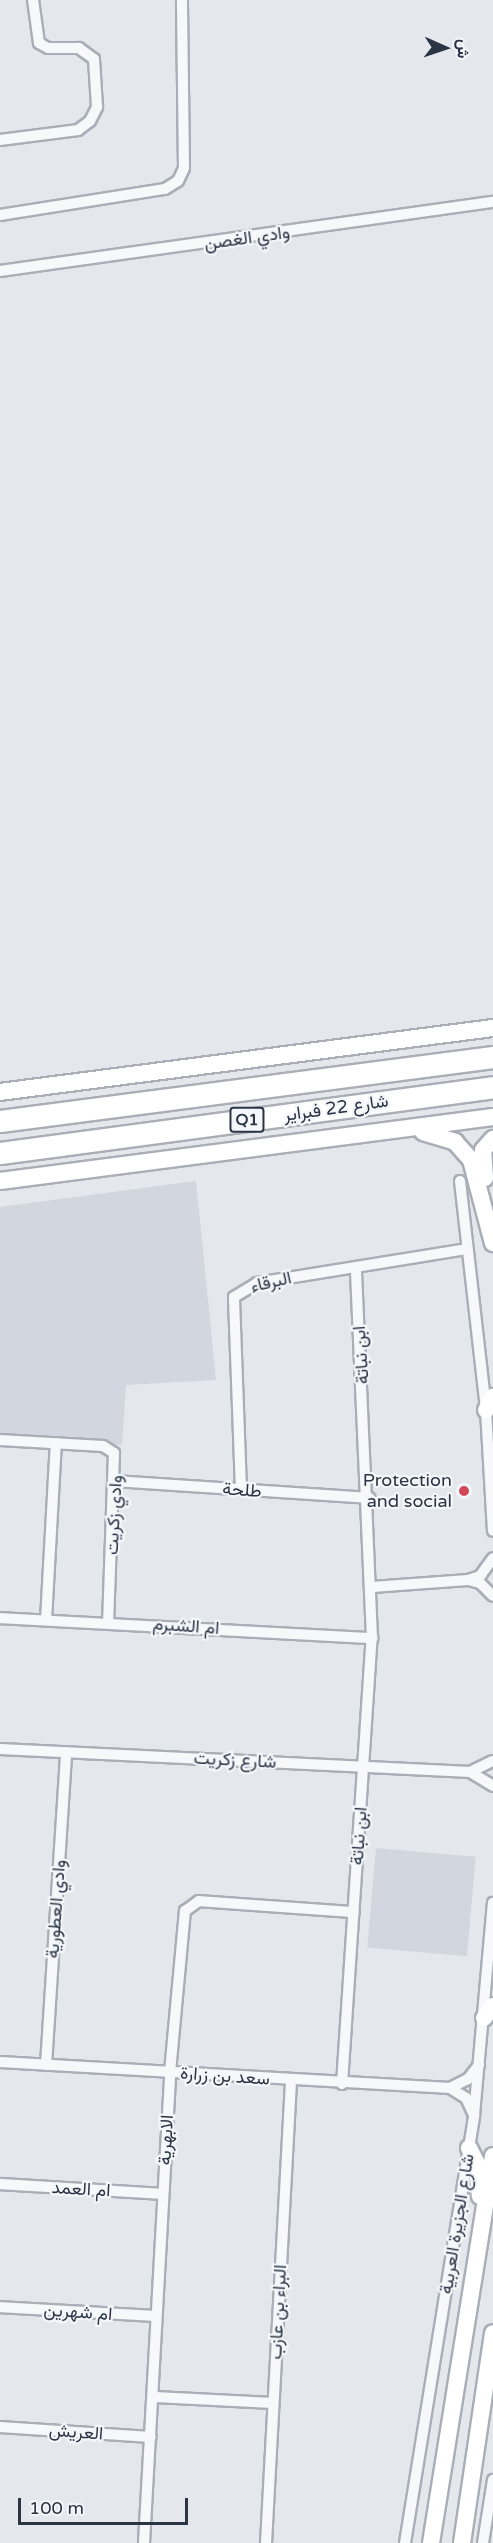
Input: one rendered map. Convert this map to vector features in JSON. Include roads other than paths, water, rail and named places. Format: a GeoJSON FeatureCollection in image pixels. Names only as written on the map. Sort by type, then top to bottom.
{"type":"FeatureCollection","features":[{"type":"Feature","properties":{"kind":"highway","name":"شارع 22 فبراير"},"geometry":{"type":"LineString","coordinates":[[0,1121],[493,1057]]}},
{"type":"Feature","properties":{"kind":"highway","name":"شارع 22 فبراير"},"geometry":{"type":"LineString","coordinates":[[0,1152],[493,1087]]}},
{"type":"Feature","properties":{"kind":"main road"},"geometry":{"type":"LineString","coordinates":[[0,1092],[493,1028]]}},
{"type":"Feature","properties":{"kind":"main road","name":"شارع 22 فبراير"},"geometry":{"type":"LineString","coordinates":[[0,1181],[493,1117]]}},
{"type":"Feature","properties":{"kind":"main road"},"geometry":{"type":"LineString","coordinates":[[393,1131],[432,1133],[464,1150],[482,1191],[493,1243]]}},
{"type":"Feature","properties":{"kind":"main road"},"geometry":{"type":"LineString","coordinates":[[493,1139],[483,1155],[493,1221]]}},
{"type":"Feature","properties":{"kind":"main road"},"geometry":{"type":"LineString","coordinates":[[469,2148],[477,2164],[484,2216]]}},
{"type":"Feature","properties":{"kind":"main road","name":"شارع الجزيرة العربية"},"geometry":{"type":"LineString","coordinates":[[431,2543],[493,2156]]}},
{"type":"Feature","properties":{"kind":"main road"},"geometry":{"type":"LineString","coordinates":[[462,2543],[493,2333]]}},
{"type":"Feature","properties":{"kind":"main road"},"geometry":{"type":"LineString","coordinates":[[422,2543],[436,2517]]}},
{"type":"Feature","properties":{"kind":"street"},"geometry":{"type":"LineString","coordinates":[[0,140],[78,130],[90,121],[97,107],[94,59],[79,48],[48,48],[39,43],[33,0]]}},
{"type":"Feature","properties":{"kind":"street"},"geometry":{"type":"LineString","coordinates":[[0,215],[165,189],[178,181],[184,168],[182,0]]}},
{"type":"Feature","properties":{"kind":"street","name":"وادي الغصن"},"geometry":{"type":"LineString","coordinates":[[0,271],[493,202]]}},
{"type":"Feature","properties":{"kind":"street"},"geometry":{"type":"LineString","coordinates":[[460,1181],[467,1249],[490,1404],[493,1531]]}},
{"type":"Feature","properties":{"kind":"street","name":"البرقاء"},"geometry":{"type":"LineString","coordinates":[[241,1490],[234,1297],[257,1282],[467,1249]]}},
{"type":"Feature","properties":{"kind":"street","name":"ابن نباتة"},"geometry":{"type":"LineString","coordinates":[[342,2084],[372,1638],[369,1498],[356,1267]]}},
{"type":"Feature","properties":{"kind":"street","name":"وادي زكريت"},"geometry":{"type":"LineString","coordinates":[[0,1440],[107,1448],[116,1457],[108,1621]]}},
{"type":"Feature","properties":{"kind":"street"},"geometry":{"type":"LineString","coordinates":[[46,1620],[56,1443]]}},
{"type":"Feature","properties":{"kind":"street","name":"طلحة"},"geometry":{"type":"LineString","coordinates":[[115,1481],[369,1498]]}},
{"type":"Feature","properties":{"kind":"street"},"geometry":{"type":"LineString","coordinates":[[372,1587],[468,1580],[480,1576],[493,1558]]}},
{"type":"Feature","properties":{"kind":"street"},"geometry":{"type":"LineString","coordinates":[[468,1580],[480,1583],[493,1596]]}},
{"type":"Feature","properties":{"kind":"street","name":"ام الشبرم"},"geometry":{"type":"LineString","coordinates":[[0,1618],[108,1621],[372,1638]]}},
{"type":"Feature","properties":{"kind":"street","name":"شارع زكريت"},"geometry":{"type":"LineString","coordinates":[[0,1749],[470,1772],[493,1786]]}},
{"type":"Feature","properties":{"kind":"street","name":"وادي العطورية"},"geometry":{"type":"LineString","coordinates":[[46,2064],[66,1753]]}},
{"type":"Feature","properties":{"kind":"street","name":"شارع زكريت"},"geometry":{"type":"LineString","coordinates":[[470,1772],[493,1761]]}},
{"type":"Feature","properties":{"kind":"street","name":"الابهرية"},"geometry":{"type":"LineString","coordinates":[[144,2543],[155,2397],[155,2316],[170,2072],[185,1911],[191,1904],[354,1911]]}},
{"type":"Feature","properties":{"kind":"street","name":"شارع الجزيرة العربية"},"geometry":{"type":"LineString","coordinates":[[405,2543],[489,2012],[493,1904]]}},
{"type":"Feature","properties":{"kind":"street","name":"سعد بن زرارة"},"geometry":{"type":"LineString","coordinates":[[0,2061],[342,2084],[450,2088]]}},
{"type":"Feature","properties":{"kind":"street"},"geometry":{"type":"LineString","coordinates":[[450,2088],[468,2079],[479,2064]]}},
{"type":"Feature","properties":{"kind":"street","name":"البراء بن عازب"},"geometry":{"type":"LineString","coordinates":[[266,2543],[291,2080]]}},
{"type":"Feature","properties":{"kind":"street"},"geometry":{"type":"LineString","coordinates":[[450,2088],[466,2098],[474,2115]]}},
{"type":"Feature","properties":{"kind":"street","name":"ام العمد"},"geometry":{"type":"LineString","coordinates":[[0,2184],[163,2194]]}},
{"type":"Feature","properties":{"kind":"street","name":"ام شهرين"},"geometry":{"type":"LineString","coordinates":[[0,2307],[155,2316]]}},
{"type":"Feature","properties":{"kind":"street"},"geometry":{"type":"LineString","coordinates":[[155,2397],[273,2403]]}},
{"type":"Feature","properties":{"kind":"street","name":"العريش"},"geometry":{"type":"LineString","coordinates":[[0,2427],[151,2437]]}},
{"type":"Feature","properties":{"kind":"street"},"geometry":{"type":"LineString","coordinates":[[483,2543],[493,2480]]}},
{"type":"Feature","properties":{"kind":"place","name":"Protection and social"},"geometry":{"type":"Point","coordinates":[464,1491]}}]}
